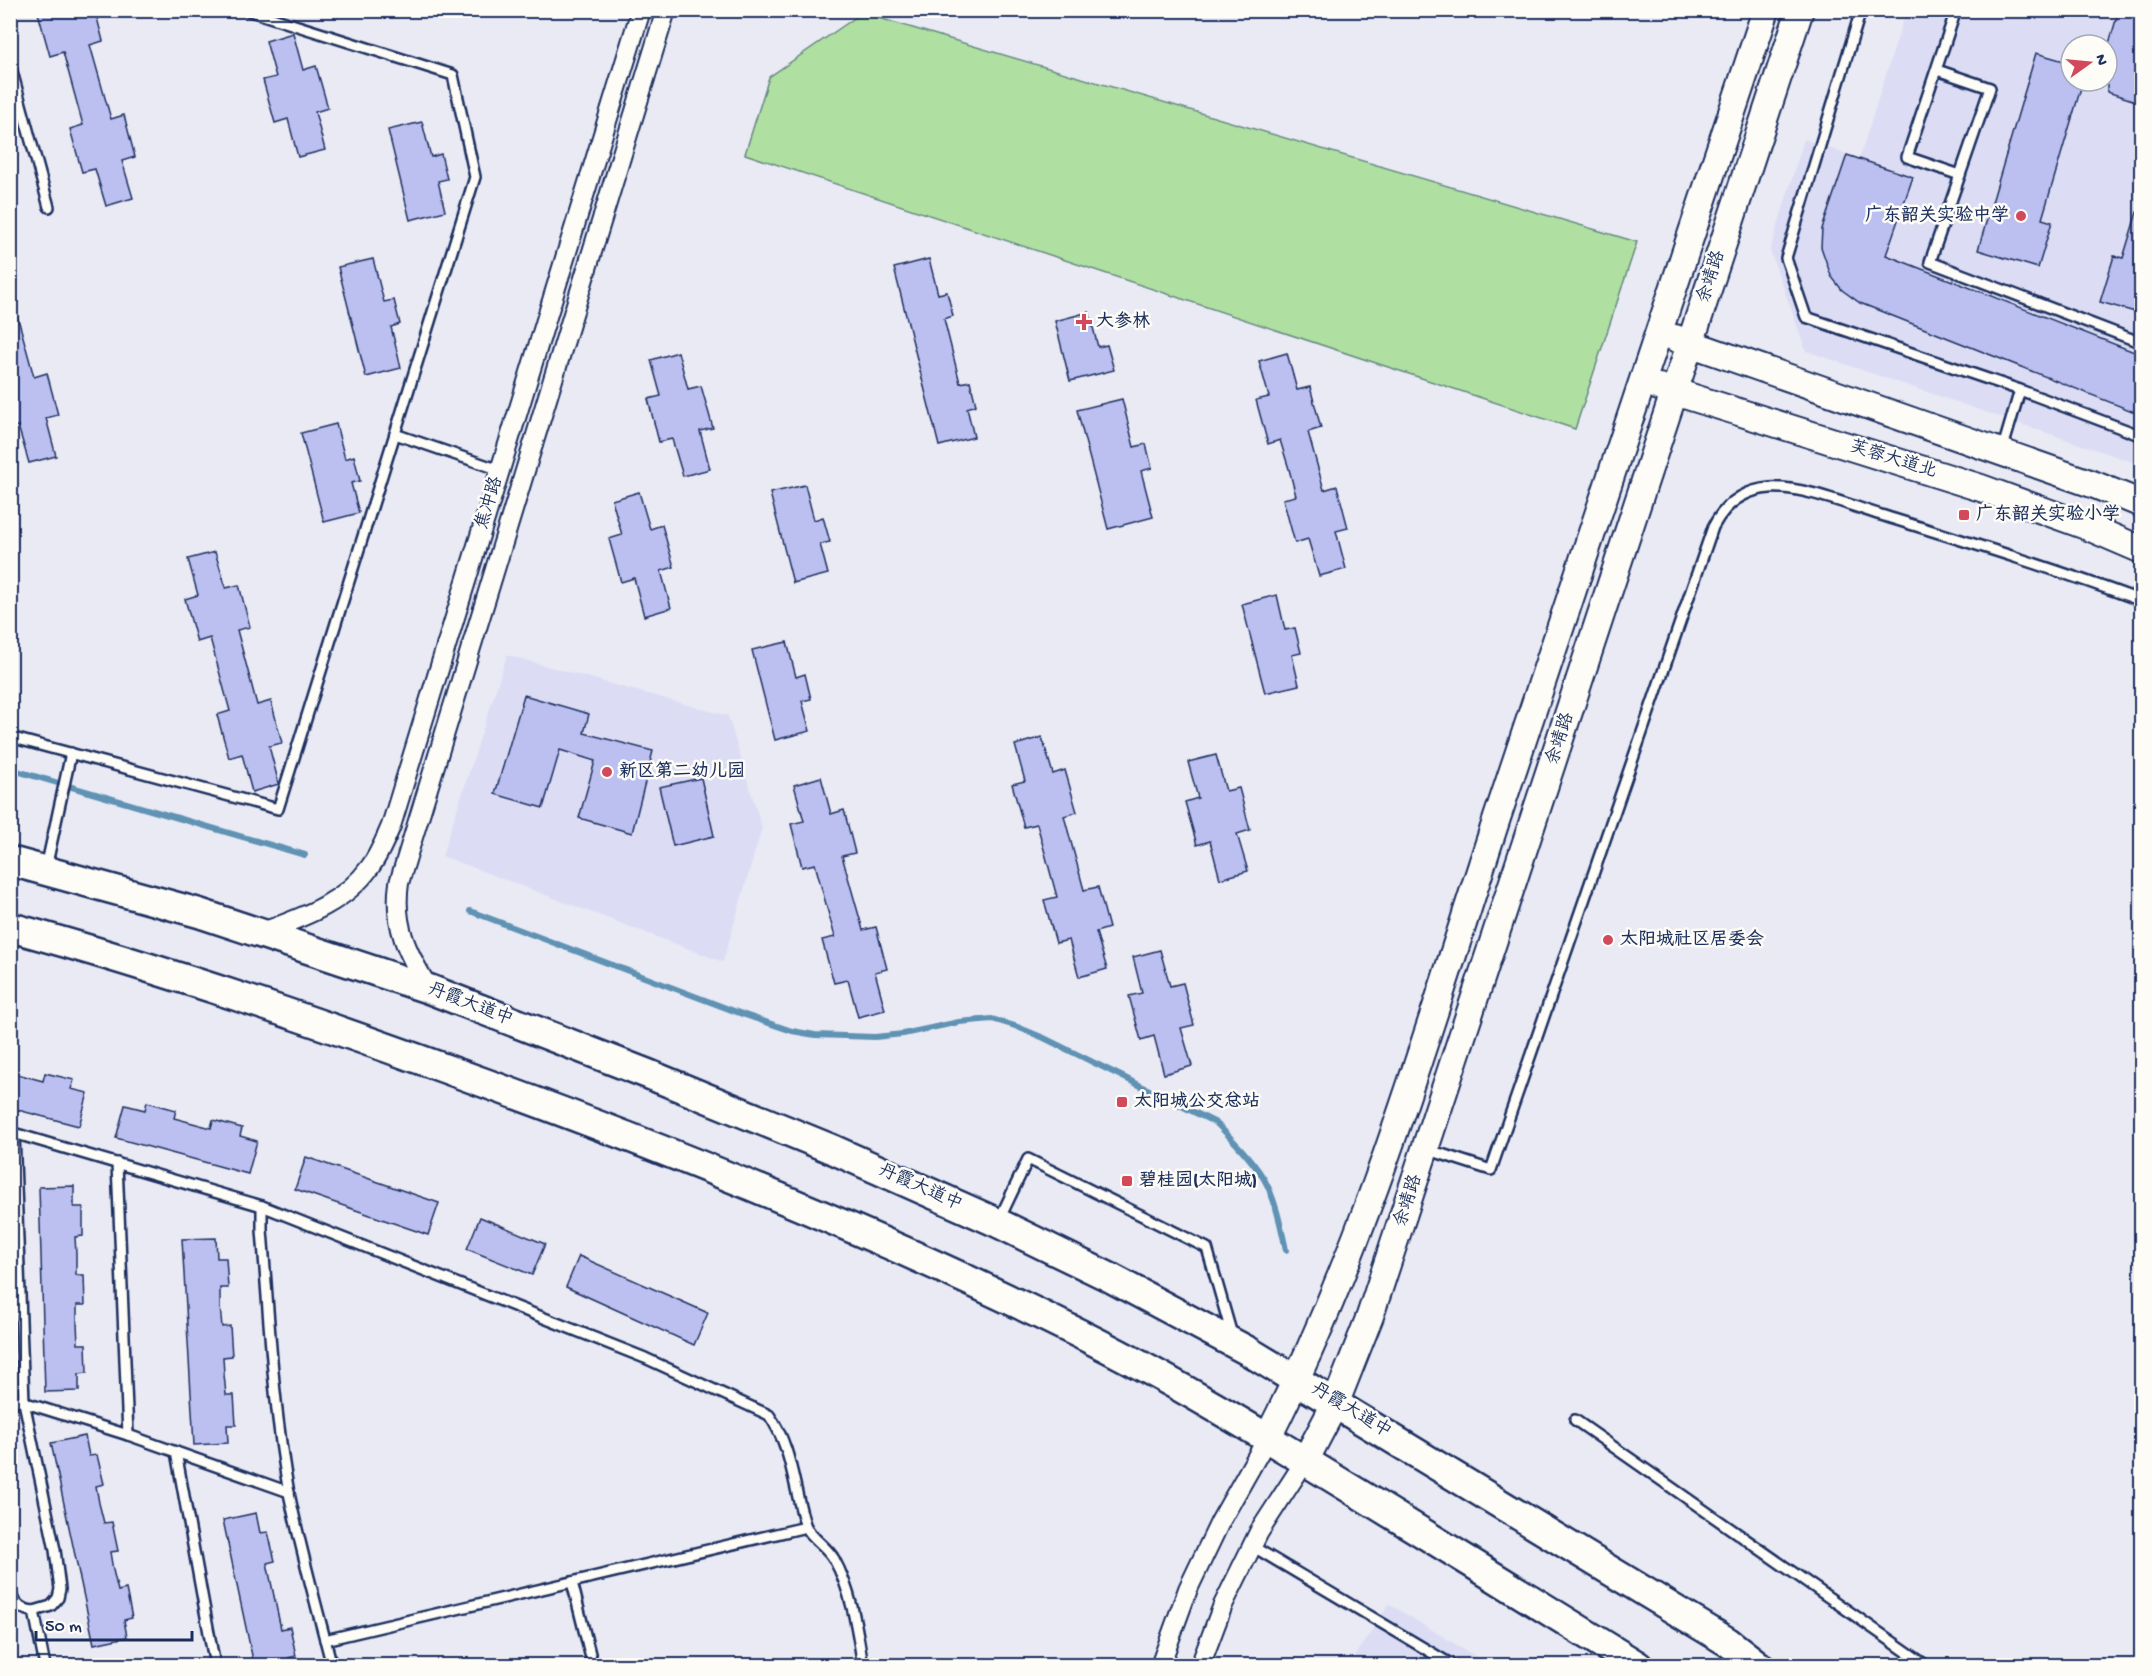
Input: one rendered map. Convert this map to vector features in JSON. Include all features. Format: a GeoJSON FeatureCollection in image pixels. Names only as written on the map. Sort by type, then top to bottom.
{"type":"FeatureCollection","features":[{"type":"Feature","properties":{"kind":"main road","name":"余靖路"},"geometry":{"type":"LineString","coordinates":[[1268,1437],[1328,1310],[1392,1136],[1766,10]]}},
{"type":"Feature","properties":{"kind":"main road","name":"余靖路"},"geometry":{"type":"LineString","coordinates":[[1305,1461],[1336,1402],[1370,1316],[1800,10]]}},
{"type":"Feature","properties":{"kind":"main road"},"geometry":{"type":"LineString","coordinates":[[1658,332],[2095,485],[2142,504]]}},
{"type":"Feature","properties":{"kind":"main road","name":"芙蓉大道北"},"geometry":{"type":"LineString","coordinates":[[1641,382],[1981,488],[2086,526],[2142,550]]}},
{"type":"Feature","properties":{"kind":"main road","name":"丹霞大道中"},"geometry":{"type":"LineString","coordinates":[[10,861],[260,933],[429,989],[648,1074],[834,1150],[998,1222],[1109,1277],[1297,1379],[1728,1642],[1759,1665]]}},
{"type":"Feature","properties":{"kind":"main road"},"geometry":{"type":"LineString","coordinates":[[10,927],[180,977],[332,1028],[632,1137],[967,1280],[1083,1335],[1268,1437],[1638,1665]]}},
{"type":"Feature","properties":{"kind":"street","name":"焦冲路"},"geometry":{"type":"LineString","coordinates":[[260,933],[332,903],[360,881],[380,850],[391,826],[641,10]]}},
{"type":"Feature","properties":{"kind":"street","name":"焦冲路"},"geometry":{"type":"LineString","coordinates":[[429,989],[403,941],[396,901],[399,883],[666,10]]}},
{"type":"Feature","properties":{"kind":"street"},"geometry":{"type":"LineString","coordinates":[[1160,1665],[1188,1589],[1220,1522],[1268,1437]]}},
{"type":"Feature","properties":{"kind":"street"},"geometry":{"type":"LineString","coordinates":[[1200,1665],[1223,1605],[1252,1545],[1305,1461]]}},
{"type":"Feature","properties":{"kind":"lane"},"geometry":{"type":"LineString","coordinates":[[10,737],[278,809],[475,177],[453,75],[247,10]]}},
{"type":"Feature","properties":{"kind":"lane"},"geometry":{"type":"LineString","coordinates":[[1862,10],[1786,258],[1806,317],[2020,390],[2142,436]]}},
{"type":"Feature","properties":{"kind":"lane"},"geometry":{"type":"LineString","coordinates":[[1956,10],[1907,157],[1960,175]]}},
{"type":"Feature","properties":{"kind":"lane"},"geometry":{"type":"LineString","coordinates":[[10,64],[50,207]]}},
{"type":"Feature","properties":{"kind":"lane"},"geometry":{"type":"LineString","coordinates":[[1937,70],[1990,88],[1930,262],[2142,343]]}},
{"type":"Feature","properties":{"kind":"lane"},"geometry":{"type":"LineString","coordinates":[[2002,453],[2020,390]]}},
{"type":"Feature","properties":{"kind":"lane"},"geometry":{"type":"LineString","coordinates":[[394,434],[500,470]]}},
{"type":"Feature","properties":{"kind":"lane"},"geometry":{"type":"LineString","coordinates":[[1426,1149],[1491,1170],[1713,527],[1720,513],[1735,500],[1751,491],[1772,488],[1813,494],[1966,541],[2142,601]]}},
{"type":"Feature","properties":{"kind":"lane"},"geometry":{"type":"LineString","coordinates":[[46,870],[71,753]]}},
{"type":"Feature","properties":{"kind":"lane"},"geometry":{"type":"LineString","coordinates":[[10,1592],[19,1607],[26,1611],[34,1611],[51,1606],[58,1598],[60,1589],[60,1574],[24,1402],[12,1132],[262,1206],[645,1358],[768,1415],[780,1431],[806,1527],[832,1555],[843,1574],[853,1608],[863,1665]]}},
{"type":"Feature","properties":{"kind":"lane"},"geometry":{"type":"LineString","coordinates":[[998,1222],[1028,1159],[1207,1248],[1234,1343]]}},
{"type":"Feature","properties":{"kind":"lane"},"geometry":{"type":"LineString","coordinates":[[117,1163],[128,1435]]}},
{"type":"Feature","properties":{"kind":"lane"},"geometry":{"type":"LineString","coordinates":[[262,1206],[276,1402],[289,1492],[332,1665]]}},
{"type":"Feature","properties":{"kind":"lane"},"geometry":{"type":"LineString","coordinates":[[10,1398],[128,1435],[289,1492]]}},
{"type":"Feature","properties":{"kind":"lane"},"geometry":{"type":"LineString","coordinates":[[1575,1420],[1927,1665]]}},
{"type":"Feature","properties":{"kind":"lane"},"geometry":{"type":"LineString","coordinates":[[176,1452],[215,1665]]}},
{"type":"Feature","properties":{"kind":"lane"},"geometry":{"type":"LineString","coordinates":[[325,1640],[806,1527]]}},
{"type":"Feature","properties":{"kind":"lane"},"geometry":{"type":"LineString","coordinates":[[1252,1545],[1454,1665]]}},
{"type":"Feature","properties":{"kind":"lane"},"geometry":{"type":"LineString","coordinates":[[572,1581],[593,1665]]}},
{"type":"Feature","properties":{"kind":"lane"},"geometry":{"type":"LineString","coordinates":[[34,1611],[45,1665]]}},
{"type":"Feature","properties":{"kind":"shaded area"},"geometry":{"type":"Polygon","coordinates":[[[1906,11],[2141,11],[2141,465],[1806,351],[1770,251],[1804,139],[1859,159],[1906,11]]]}},
{"type":"Feature","properties":{"kind":"shaded area","name":"新区第二幼儿园"},"geometry":{"type":"Polygon","coordinates":[[[507,655],[728,716],[762,828],[723,962],[442,856],[507,655]]]}},
{"type":"Feature","properties":{"kind":"shaded area"},"geometry":{"type":"Polygon","coordinates":[[[1389,1604],[1490,1665],[1349,1666],[1389,1604]]]}},
{"type":"Feature","properties":{"kind":"green space"},"geometry":{"type":"Polygon","coordinates":[[[862,13],[1637,242],[1575,429],[745,154],[769,77],[862,13]]]}},
{"type":"Feature","properties":{"kind":"building"},"geometry":{"type":"Polygon","coordinates":[[[48,10],[95,10],[103,41],[90,45],[111,119],[124,115],[135,157],[122,161],[133,198],[106,206],[95,169],[82,172],[70,129],[83,125],[63,52],[50,56],[38,13],[48,10]]]}},
{"type":"Feature","properties":{"kind":"building"},"geometry":{"type":"Polygon","coordinates":[[[2119,10],[2142,10],[2142,103],[2110,93],[2119,93],[2119,33],[2112,33],[2119,10]]]}},
{"type":"Feature","properties":{"kind":"building"},"geometry":{"type":"Polygon","coordinates":[[[293,33],[303,70],[316,66],[328,108],[315,112],[325,150],[298,157],[288,119],[275,123],[263,80],[276,77],[266,41],[293,33]]]}},
{"type":"Feature","properties":{"kind":"building"},"geometry":{"type":"Polygon","coordinates":[[[2036,53],[2059,60],[2059,93],[2079,93],[2042,219],[2052,222],[2038,268],[1978,250],[2036,53]]]}},
{"type":"Feature","properties":{"kind":"building"},"geometry":{"type":"Polygon","coordinates":[[[422,122],[431,157],[441,154],[447,179],[438,181],[445,211],[410,220],[388,130],[422,122]]]}},
{"type":"Feature","properties":{"kind":"building"},"geometry":{"type":"Polygon","coordinates":[[[1847,155],[1913,177],[1886,255],[2142,355],[2142,415],[1860,303],[1842,290],[1831,276],[1821,247],[1822,229],[1847,155]]]}},
{"type":"Feature","properties":{"kind":"building"},"geometry":{"type":"Polygon","coordinates":[[[2137,212],[2142,212],[2142,314],[2100,302],[2114,256],[2123,258],[2137,212]]]}},
{"type":"Feature","properties":{"kind":"building"},"geometry":{"type":"Polygon","coordinates":[[[373,259],[384,302],[394,300],[400,324],[391,327],[401,368],[366,377],[338,267],[373,259]]]}},
{"type":"Feature","properties":{"kind":"building"},"geometry":{"type":"Polygon","coordinates":[[[929,259],[938,294],[947,292],[953,316],[944,319],[960,383],[970,381],[976,405],[967,408],[974,437],[939,446],[894,268],[929,259]]]}},
{"type":"Feature","properties":{"kind":"building"},"geometry":{"type":"Polygon","coordinates":[[[16,311],[34,377],[47,373],[58,415],[46,418],[56,456],[29,463],[18,426],[10,428],[10,312],[16,311]]]}},
{"type":"Feature","properties":{"kind":"building"},"geometry":{"type":"Polygon","coordinates":[[[1089,312],[1098,347],[1107,345],[1114,370],[1070,381],[1055,321],[1089,312]]]}},
{"type":"Feature","properties":{"kind":"building"},"geometry":{"type":"Polygon","coordinates":[[[678,352],[688,389],[701,386],[713,428],[700,431],[710,469],[683,476],[672,439],[659,442],[648,399],[661,396],[651,360],[678,352]]]}},
{"type":"Feature","properties":{"kind":"building"},"geometry":{"type":"Polygon","coordinates":[[[1287,353],[1297,390],[1310,387],[1321,428],[1308,432],[1324,490],[1337,486],[1348,528],[1336,531],[1346,569],[1319,576],[1308,539],[1295,543],[1283,499],[1296,496],[1289,469],[1280,440],[1268,444],[1256,400],[1269,397],[1259,361],[1287,353]]]}},
{"type":"Feature","properties":{"kind":"building"},"geometry":{"type":"Polygon","coordinates":[[[1122,399],[1134,447],[1146,444],[1152,468],[1141,471],[1153,517],[1108,529],[1077,410],[1122,399]]]}},
{"type":"Feature","properties":{"kind":"building"},"geometry":{"type":"Polygon","coordinates":[[[336,424],[345,459],[354,456],[360,481],[351,483],[359,513],[324,522],[301,433],[336,424]]]}},
{"type":"Feature","properties":{"kind":"building"},"geometry":{"type":"Polygon","coordinates":[[[805,485],[814,520],[823,517],[830,542],[820,544],[828,574],[793,583],[770,493],[805,485]]]}},
{"type":"Feature","properties":{"kind":"building"},"geometry":{"type":"Polygon","coordinates":[[[639,492],[650,529],[662,525],[674,567],[661,571],[671,608],[644,616],[634,578],[621,582],[609,539],[622,535],[612,500],[639,492]]]}},
{"type":"Feature","properties":{"kind":"building"},"geometry":{"type":"Polygon","coordinates":[[[215,552],[226,588],[239,585],[250,627],[237,630],[257,705],[271,701],[282,743],[269,746],[279,784],[252,792],[242,754],[229,758],[217,715],[230,711],[210,638],[197,642],[185,599],[198,595],[188,559],[215,552]]]}},
{"type":"Feature","properties":{"kind":"building"},"geometry":{"type":"Polygon","coordinates":[[[1277,595],[1285,630],[1295,628],[1301,653],[1292,655],[1299,685],[1265,693],[1242,604],[1277,595]]]}},
{"type":"Feature","properties":{"kind":"building"},"geometry":{"type":"Polygon","coordinates":[[[787,642],[796,677],[805,674],[811,699],[802,701],[810,731],[775,740],[752,650],[787,642]]]}},
{"type":"Feature","properties":{"kind":"building"},"geometry":{"type":"Polygon","coordinates":[[[524,695],[589,714],[584,733],[653,751],[632,833],[579,818],[595,761],[560,750],[543,808],[495,794],[524,695]]]}},
{"type":"Feature","properties":{"kind":"building"},"geometry":{"type":"Polygon","coordinates":[[[1042,737],[1053,774],[1065,770],[1077,812],[1064,816],[1084,890],[1098,887],[1109,928],[1096,932],[1107,969],[1079,977],[1069,940],[1056,943],[1044,900],[1057,897],[1037,824],[1024,827],[1012,784],[1025,781],[1015,745],[1042,737]]]}},
{"type":"Feature","properties":{"kind":"building"},"geometry":{"type":"Polygon","coordinates":[[[1216,755],[1226,791],[1239,788],[1250,830],[1237,834],[1248,871],[1220,879],[1210,841],[1197,845],[1185,802],[1198,798],[1188,762],[1216,755]]]}},
{"type":"Feature","properties":{"kind":"building"},"geometry":{"type":"Polygon","coordinates":[[[821,777],[831,814],[844,810],[855,853],[842,856],[863,930],[876,927],[887,969],[875,972],[885,1010],[858,1017],[848,980],[834,983],[822,940],[835,937],[815,864],[802,867],[791,824],[804,821],[794,785],[821,777]]]}},
{"type":"Feature","properties":{"kind":"building"},"geometry":{"type":"Polygon","coordinates":[[[701,778],[714,836],[673,846],[659,787],[701,778]]]}},
{"type":"Feature","properties":{"kind":"building"},"geometry":{"type":"Polygon","coordinates":[[[1160,950],[1170,986],[1183,983],[1194,1025],[1181,1028],[1192,1066],[1164,1074],[1154,1036],[1141,1040],[1129,996],[1142,993],[1133,957],[1160,950]]]}},
{"type":"Feature","properties":{"kind":"building"},"geometry":{"type":"Polygon","coordinates":[[[10,1072],[43,1081],[45,1073],[74,1080],[71,1089],[88,1093],[79,1126],[10,1108],[10,1072]]]}},
{"type":"Feature","properties":{"kind":"building"},"geometry":{"type":"Polygon","coordinates":[[[147,1102],[176,1110],[174,1118],[211,1128],[213,1120],[242,1128],[240,1136],[257,1141],[248,1174],[116,1138],[125,1105],[145,1110],[147,1102]]]}},
{"type":"Feature","properties":{"kind":"building"},"geometry":{"type":"Polygon","coordinates":[[[306,1157],[439,1203],[428,1235],[295,1189],[306,1157]]]}},
{"type":"Feature","properties":{"kind":"building"},"geometry":{"type":"Polygon","coordinates":[[[74,1186],[74,1207],[83,1207],[83,1236],[75,1237],[76,1275],[84,1275],[85,1305],[77,1305],[77,1323],[78,1344],[86,1344],[87,1373],[79,1374],[79,1391],[45,1392],[39,1187],[74,1186]]]}},
{"type":"Feature","properties":{"kind":"building"},"geometry":{"type":"Polygon","coordinates":[[[480,1217],[545,1244],[532,1275],[467,1249],[480,1217]]]}},
{"type":"Feature","properties":{"kind":"building"},"geometry":{"type":"Polygon","coordinates":[[[216,1238],[217,1258],[226,1258],[228,1288],[220,1288],[220,1306],[222,1327],[230,1326],[232,1356],[223,1357],[224,1374],[226,1395],[234,1395],[236,1425],[227,1425],[228,1443],[194,1445],[182,1239],[216,1238]]]}},
{"type":"Feature","properties":{"kind":"building"},"geometry":{"type":"Polygon","coordinates":[[[579,1256],[708,1313],[694,1345],[566,1287],[579,1256]]]}},
{"type":"Feature","properties":{"kind":"building"},"geometry":{"type":"Polygon","coordinates":[[[85,1436],[89,1456],[97,1455],[104,1484],[96,1486],[99,1503],[104,1523],[112,1522],[118,1551],[110,1552],[113,1570],[118,1591],[126,1589],[132,1618],[124,1620],[127,1637],[94,1644],[51,1443],[85,1436]]]}},
{"type":"Feature","properties":{"kind":"building"},"geometry":{"type":"Polygon","coordinates":[[[256,1513],[260,1533],[268,1532],[275,1561],[267,1563],[281,1629],[290,1627],[296,1656],[288,1658],[289,1665],[254,1665],[223,1520],[256,1513]]]}},
{"type":"Feature","properties":{"kind":"waterway"},"geometry":{"type":"LineString","coordinates":[[10,769],[305,855]]}},
{"type":"Feature","properties":{"kind":"waterway"},"geometry":{"type":"LineString","coordinates":[[470,911],[792,1031],[815,1035],[875,1037],[903,1034],[959,1022],[992,1019],[1044,1038],[1216,1123],[1248,1157],[1264,1179],[1275,1205],[1286,1250]]}},
{"type":"Feature","properties":{"kind":"place","name":"广东韶关实验中学"},"geometry":{"type":"Point","coordinates":[2021,216]}},
{"type":"Feature","properties":{"kind":"place","name":"大参林"},"geometry":{"type":"Point","coordinates":[1084,322]}},
{"type":"Feature","properties":{"kind":"place","name":"广东韶关实验小学"},"geometry":{"type":"Point","coordinates":[1964,515]}},
{"type":"Feature","properties":{"kind":"place","name":"新区第二幼儿园"},"geometry":{"type":"Point","coordinates":[607,772]}},
{"type":"Feature","properties":{"kind":"place","name":"太阳城社区居委会"},"geometry":{"type":"Point","coordinates":[1608,940]}},
{"type":"Feature","properties":{"kind":"place","name":"太阳城公交总站"},"geometry":{"type":"Point","coordinates":[1122,1102]}},
{"type":"Feature","properties":{"kind":"place","name":"碧桂园(太阳城)"},"geometry":{"type":"Point","coordinates":[1127,1181]}}]}
